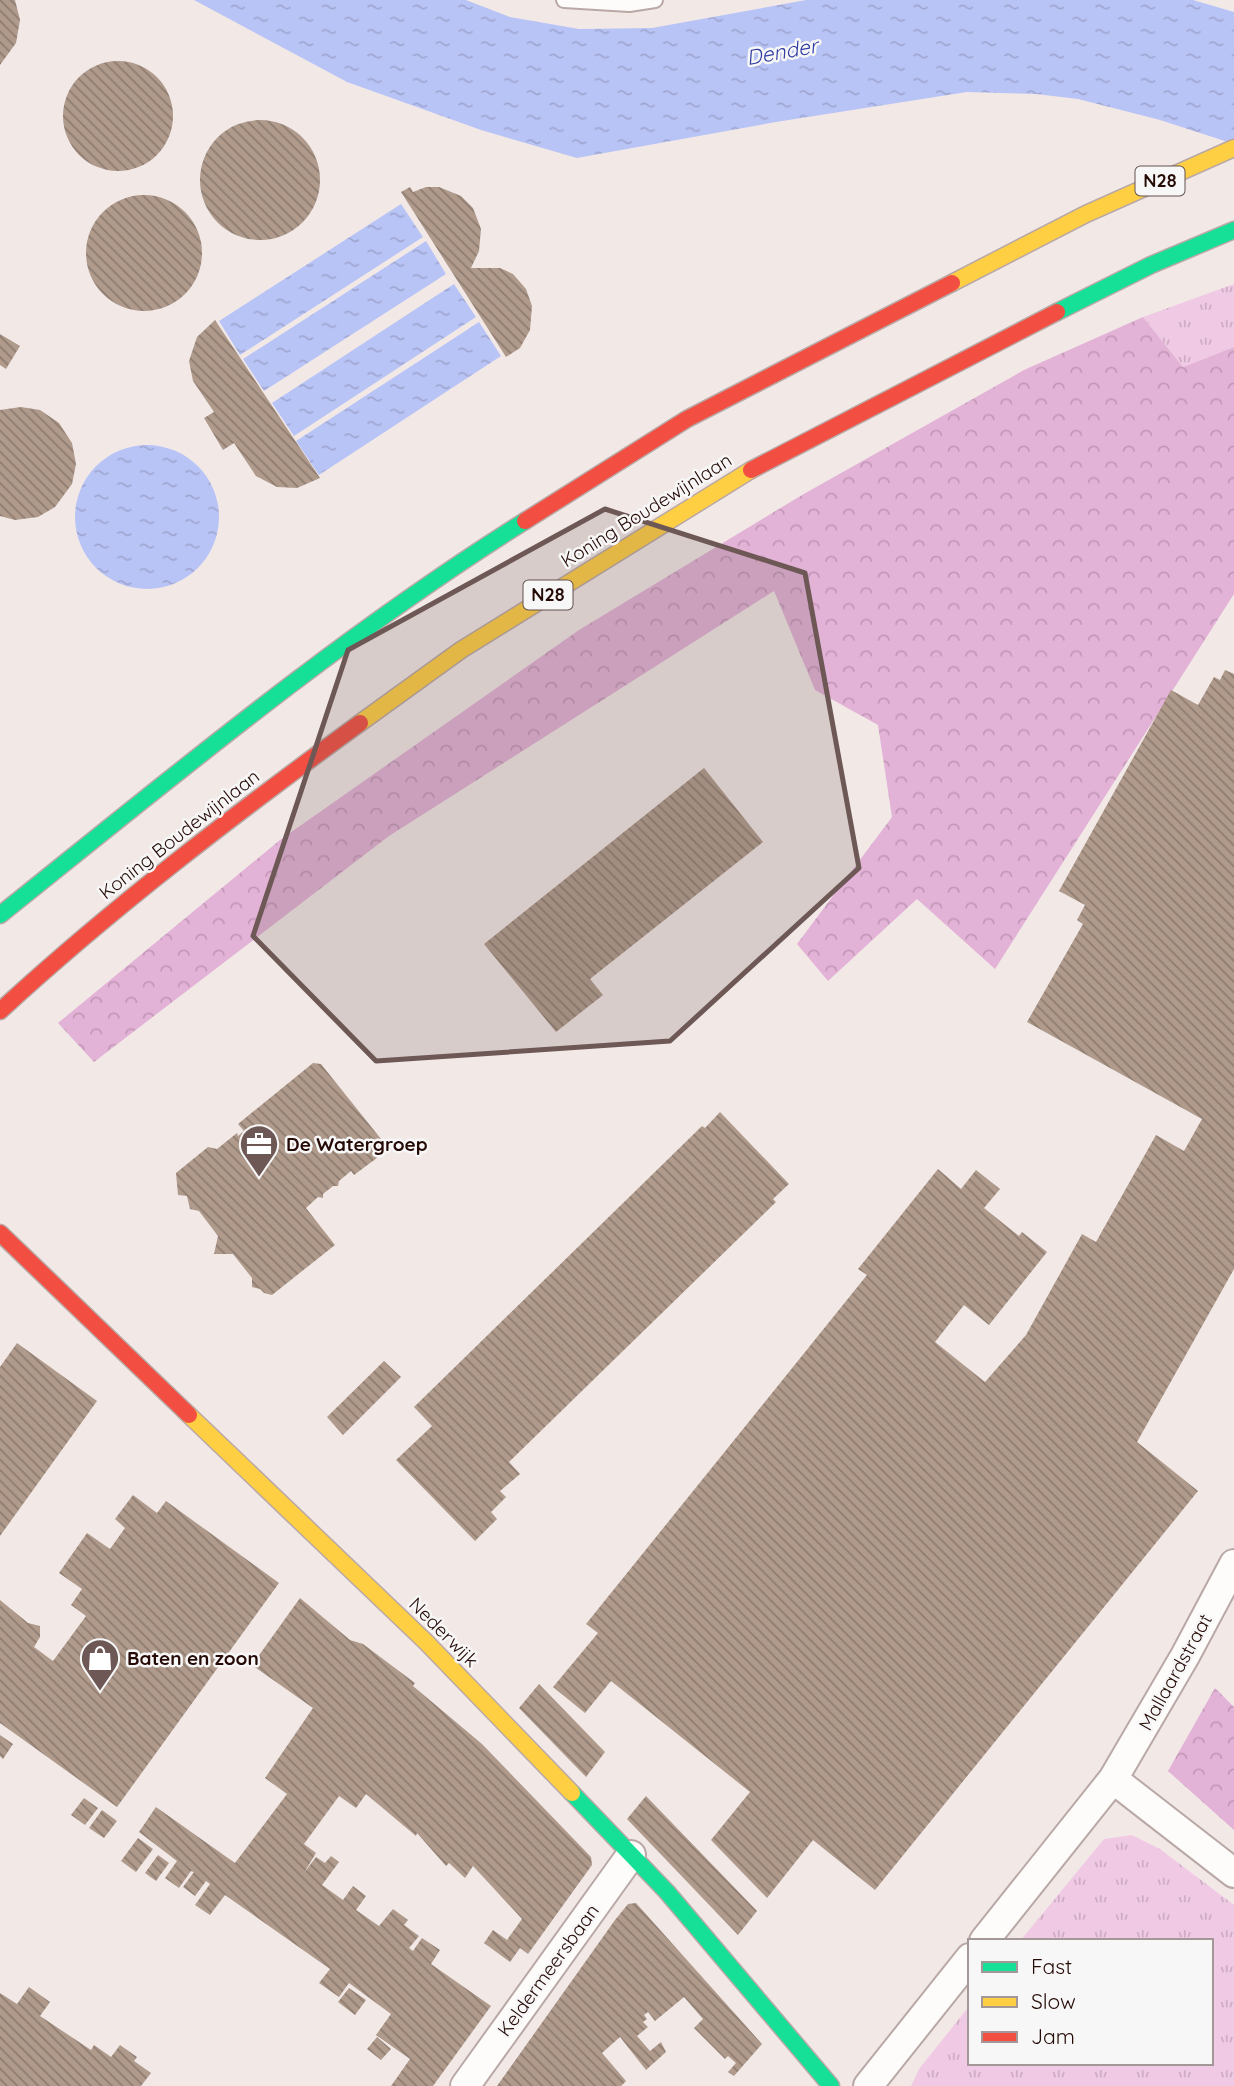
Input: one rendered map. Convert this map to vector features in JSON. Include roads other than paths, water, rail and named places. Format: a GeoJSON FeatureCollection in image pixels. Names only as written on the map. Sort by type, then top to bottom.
{"type":"FeatureCollection","features":[{"type":"Feature","properties":{"kind":"main road","name":"N28"},"geometry":{"type":"LineString","coordinates":[[0,915],[172,777],[356,637],[510,530],[687,419],[1086,214],[1234,148]]}},
{"type":"Feature","properties":{"kind":"main road","name":"Koning Boudewijnlaan"},"geometry":{"type":"LineString","coordinates":[[0,1011],[63,953],[224,822],[461,650],[734,479],[943,368],[1151,265],[1234,230]]}},
{"type":"Feature","properties":{"kind":"main road","name":"Nederwijk"},"geometry":{"type":"LineString","coordinates":[[3,1242],[426,1642],[667,1892],[831,2086]]}},
{"type":"Feature","properties":{"kind":"street","name":"Mallaardstraat"},"geometry":{"type":"LineString","coordinates":[[986,1939],[1113,1779],[1185,1656],[1234,1564]]}},
{"type":"Feature","properties":{"kind":"street"},"geometry":{"type":"LineString","coordinates":[[1113,1779],[1234,1874]]}},
{"type":"Feature","properties":{"kind":"street","name":"Keldermeersbaan"},"geometry":{"type":"LineString","coordinates":[[465,2086],[631,1855]]}},
{"type":"Feature","properties":{"kind":"street"},"geometry":{"type":"LineString","coordinates":[[868,2086],[968,1961]]}},
{"type":"Feature","properties":{"kind":"lane"},"geometry":{"type":"LineString","coordinates":[[564,0],[629,4],[655,0]]}},
{"type":"Feature","properties":{"kind":"water","name":"Dender"},"geometry":{"type":"Polygon","coordinates":[[[194,0],[466,0],[510,17],[579,29],[652,28],[806,0],[1193,0],[1234,12],[1234,144],[1160,120],[1078,99],[1036,94],[967,92],[776,122],[577,158],[481,130],[347,82],[194,0]]]}},
{"type":"Feature","properties":{"kind":"water"},"geometry":{"type":"Polygon","coordinates":[[[118,62],[139,66],[156,78],[168,95],[172,116],[168,137],[156,154],[139,166],[118,170],[97,166],[80,154],[68,137],[64,116],[68,95],[80,78],[97,66],[118,62]]]}},
{"type":"Feature","properties":{"kind":"water"},"geometry":{"type":"Polygon","coordinates":[[[259,127],[280,131],[297,143],[309,160],[313,181],[309,202],[297,219],[280,231],[259,235],[238,231],[221,219],[209,202],[205,181],[209,160],[221,143],[238,131],[259,127]]]}},
{"type":"Feature","properties":{"kind":"water"},"geometry":{"type":"Polygon","coordinates":[[[145,201],[166,205],[183,217],[195,234],[199,255],[195,276],[183,293],[166,305],[145,309],[124,305],[107,293],[95,276],[91,255],[95,234],[107,217],[124,205],[145,201]]]}},
{"type":"Feature","properties":{"kind":"water"},"geometry":{"type":"Polygon","coordinates":[[[401,204],[423,237],[240,355],[219,321],[401,204]]]}},
{"type":"Feature","properties":{"kind":"water"},"geometry":{"type":"Polygon","coordinates":[[[426,241],[446,274],[264,391],[243,359],[426,241]]]}},
{"type":"Feature","properties":{"kind":"water"},"geometry":{"type":"Polygon","coordinates":[[[454,284],[476,317],[294,436],[272,403],[454,284]]]}},
{"type":"Feature","properties":{"kind":"water"},"geometry":{"type":"Polygon","coordinates":[[[479,322],[501,356],[319,475],[296,441],[479,322]]]}},
{"type":"Feature","properties":{"kind":"water"},"geometry":{"type":"Polygon","coordinates":[[[147,445],[175,450],[198,466],[214,489],[219,517],[214,545],[198,568],[175,584],[147,589],[119,584],[96,568],[80,545],[75,517],[80,489],[96,466],[119,450],[147,445]]]}},
{"type":"Feature","properties":{"kind":"place","name":"De Watergroep"},"geometry":{"type":"Point","coordinates":[259,1178]}},
{"type":"Feature","properties":{"kind":"place","name":"Baten en zoon"},"geometry":{"type":"Point","coordinates":[100,1692]}}]}
